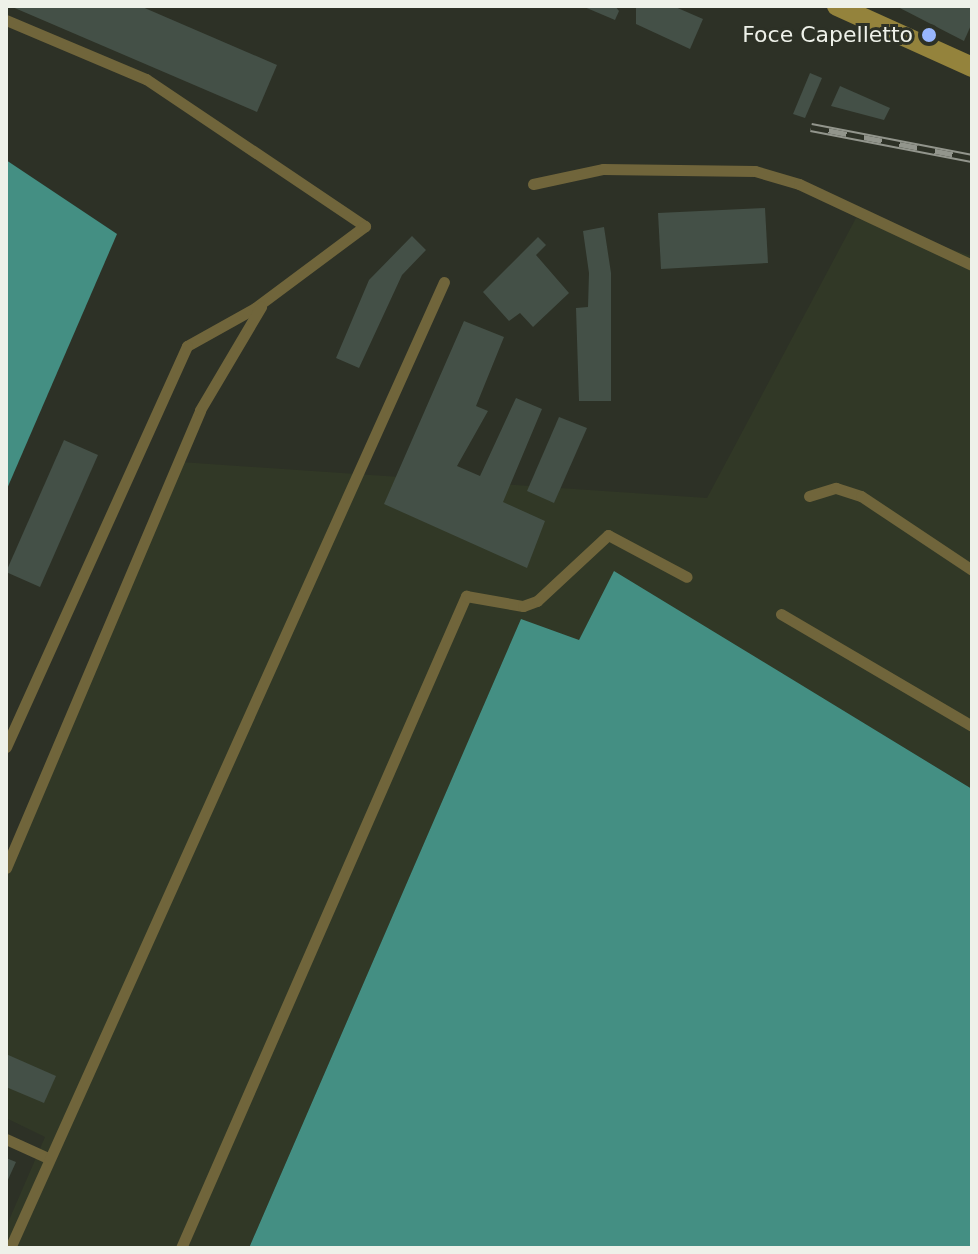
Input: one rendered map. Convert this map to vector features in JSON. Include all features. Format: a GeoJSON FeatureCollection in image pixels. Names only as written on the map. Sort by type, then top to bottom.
{"type":"FeatureCollection","features":[{"type":"Feature","properties":{"kind":"main road"},"geometry":{"type":"LineString","coordinates":[[837,6],[972,67]]}},
{"type":"Feature","properties":{"kind":"lane"},"geometry":{"type":"LineString","coordinates":[[6,20],[146,79],[365,226],[265,299],[198,338],[181,357],[6,747]]}},
{"type":"Feature","properties":{"kind":"lane"},"geometry":{"type":"LineString","coordinates":[[533,184],[603,169],[755,171],[799,184],[972,265]]}},
{"type":"Feature","properties":{"kind":"lane"},"geometry":{"type":"LineString","coordinates":[[10,1248],[48,1158],[79,1106],[444,282]]}},
{"type":"Feature","properties":{"kind":"lane"},"geometry":{"type":"LineString","coordinates":[[6,868],[200,410],[265,299]]}},
{"type":"Feature","properties":{"kind":"lane"},"geometry":{"type":"LineString","coordinates":[[809,496],[836,488],[861,496],[972,570]]}},
{"type":"Feature","properties":{"kind":"lane"},"geometry":{"type":"LineString","coordinates":[[181,1248],[466,596],[523,606],[537,601],[608,535],[687,577]]}},
{"type":"Feature","properties":{"kind":"lane"},"geometry":{"type":"LineString","coordinates":[[781,614],[972,726]]}},
{"type":"Feature","properties":{"kind":"lane"},"geometry":{"type":"LineString","coordinates":[[6,1139],[48,1158]]}},
{"type":"Feature","properties":{"kind":"shaded area"},"geometry":{"type":"Polygon","coordinates":[[[856,218],[972,256],[972,789],[614,572],[579,641],[521,620],[249,1248],[6,1248],[6,1227],[45,1137],[6,1118],[6,860],[181,462],[707,498],[856,218]]]}},
{"type":"Feature","properties":{"kind":"water"},"geometry":{"type":"Polygon","coordinates":[[[6,160],[117,234],[6,491],[6,160]]]}},
{"type":"Feature","properties":{"kind":"water"},"geometry":{"type":"Polygon","coordinates":[[[614,571],[972,789],[972,1248],[249,1248],[521,619],[579,640],[614,571]]]}},
{"type":"Feature","properties":{"kind":"building"},"geometry":{"type":"Polygon","coordinates":[[[10,6],[140,6],[277,65],[257,112],[10,6]]]}},
{"type":"Feature","properties":{"kind":"building"},"geometry":{"type":"Polygon","coordinates":[[[582,6],[615,6],[619,11],[615,20],[582,6]]]}},
{"type":"Feature","properties":{"kind":"building"},"geometry":{"type":"Polygon","coordinates":[[[636,6],[673,6],[703,19],[690,49],[636,24],[636,6]]]}},
{"type":"Feature","properties":{"kind":"building"},"geometry":{"type":"Polygon","coordinates":[[[896,6],[972,6],[972,23],[964,41],[896,6]]]}},
{"type":"Feature","properties":{"kind":"building"},"geometry":{"type":"Polygon","coordinates":[[[810,73],[822,78],[805,118],[793,114],[810,73]]]}},
{"type":"Feature","properties":{"kind":"building"},"geometry":{"type":"Polygon","coordinates":[[[840,86],[890,108],[884,120],[831,106],[840,86]]]}},
{"type":"Feature","properties":{"kind":"building"},"geometry":{"type":"Polygon","coordinates":[[[765,208],[768,263],[661,269],[658,213],[765,208]]]}},
{"type":"Feature","properties":{"kind":"building"},"geometry":{"type":"Polygon","coordinates":[[[604,227],[611,273],[611,401],[579,401],[576,308],[588,307],[589,273],[583,231],[604,227]]]}},
{"type":"Feature","properties":{"kind":"building"},"geometry":{"type":"Polygon","coordinates":[[[412,236],[426,250],[402,275],[359,368],[336,358],[369,280],[412,236]]]}},
{"type":"Feature","properties":{"kind":"building"},"geometry":{"type":"Polygon","coordinates":[[[538,237],[546,245],[536,255],[569,293],[533,327],[520,313],[509,321],[483,292],[538,237]]]}},
{"type":"Feature","properties":{"kind":"building"},"geometry":{"type":"Polygon","coordinates":[[[464,321],[504,337],[476,406],[488,411],[457,466],[480,476],[516,398],[542,409],[503,502],[545,521],[527,568],[384,504],[464,321]]]}},
{"type":"Feature","properties":{"kind":"building"},"geometry":{"type":"Polygon","coordinates":[[[559,417],[587,428],[554,503],[527,491],[559,417]]]}},
{"type":"Feature","properties":{"kind":"building"},"geometry":{"type":"Polygon","coordinates":[[[64,440],[98,455],[40,587],[6,572],[64,440]]]}},
{"type":"Feature","properties":{"kind":"building"},"geometry":{"type":"Polygon","coordinates":[[[6,1054],[56,1076],[44,1103],[6,1087],[6,1054]]]}},
{"type":"Feature","properties":{"kind":"building"},"geometry":{"type":"Polygon","coordinates":[[[6,1158],[16,1162],[6,1184],[6,1158]]]}},
{"type":"Feature","properties":{"kind":"railway"},"geometry":{"type":"LineString","coordinates":[[811,127],[972,158]]}},
{"type":"Feature","properties":{"kind":"place","name":"Foce Capelletto"},"geometry":{"type":"Point","coordinates":[929,35]}}]}
